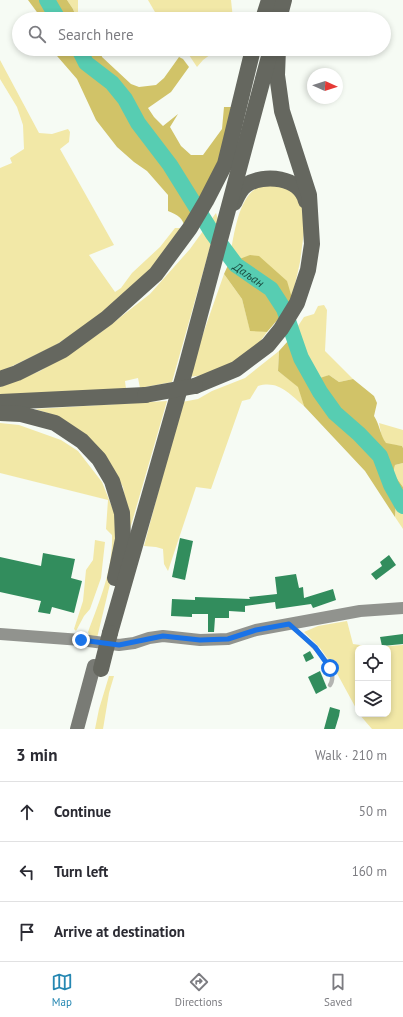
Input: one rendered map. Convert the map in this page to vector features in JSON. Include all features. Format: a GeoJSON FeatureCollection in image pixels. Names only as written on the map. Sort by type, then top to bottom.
{"type":"FeatureCollection","features":[{"type":"Feature","properties":{"kind":"highway"},"geometry":{"type":"LineString","coordinates":[[265,12],[269,0]]}},
{"type":"Feature","properties":{"kind":"highway"},"geometry":{"type":"LineString","coordinates":[[271,12],[274,0]]}},
{"type":"Feature","properties":{"kind":"highway"},"geometry":{"type":"LineString","coordinates":[[281,12],[284,0]]}},
{"type":"Feature","properties":{"kind":"highway"},"geometry":{"type":"LineString","coordinates":[[288,12],[291,0]]}},
{"type":"Feature","properties":{"kind":"highway"},"geometry":{"type":"LineString","coordinates":[[0,380],[63,350],[107,318],[156,274],[190,228],[225,164],[251,56]]}},
{"type":"Feature","properties":{"kind":"highway"},"geometry":{"type":"LineString","coordinates":[[223,224],[231,176],[258,56]]}},
{"type":"Feature","properties":{"kind":"highway"},"geometry":{"type":"LineString","coordinates":[[105,632],[186,367],[269,56]]}},
{"type":"Feature","properties":{"kind":"highway"},"geometry":{"type":"LineString","coordinates":[[0,402],[145,395],[195,386],[236,369],[268,345],[281,329],[297,303],[308,270],[312,244],[309,195],[282,111],[277,75],[278,56]]}},
{"type":"Feature","properties":{"kind":"highway"},"geometry":{"type":"LineString","coordinates":[[223,224],[237,195],[246,185],[262,179],[276,178],[294,184],[305,196],[311,221]]}},
{"type":"Feature","properties":{"kind":"highway"},"geometry":{"type":"LineString","coordinates":[[105,632],[213,262]]}},
{"type":"Feature","properties":{"kind":"highway"},"geometry":{"type":"LineString","coordinates":[[0,408],[81,399]]}},
{"type":"Feature","properties":{"kind":"highway"},"geometry":{"type":"LineString","coordinates":[[0,413],[21,414],[55,423],[82,441],[99,459],[112,481],[122,514],[123,539],[97,668]]}},
{"type":"Feature","properties":{"kind":"main road"},"geometry":{"type":"LineString","coordinates":[[78,729],[97,668]]}},
{"type":"Feature","properties":{"kind":"main road"},"geometry":{"type":"LineString","coordinates":[[88,729],[97,668]]}},
{"type":"Feature","properties":{"kind":"street"},"geometry":{"type":"LineString","coordinates":[[0,634],[81,640],[119,645],[163,636],[200,640],[228,639],[256,630],[360,611],[403,608]]}},
{"type":"Feature","properties":{"kind":"lane"},"geometry":{"type":"LineString","coordinates":[[289,624],[315,647],[330,668],[333,675],[333,681],[330,685]]}},
{"type":"Feature","properties":{"kind":"shaded area"},"geometry":{"type":"Polygon","coordinates":[[[28,0],[67,0],[74,12],[37,12],[28,0]]]}},
{"type":"Feature","properties":{"kind":"shaded area"},"geometry":{"type":"Polygon","coordinates":[[[67,0],[78,0],[78,12],[74,12],[67,0]]]}},
{"type":"Feature","properties":{"kind":"shaded area"},"geometry":{"type":"Polygon","coordinates":[[[148,0],[231,0],[232,12],[155,12],[148,0]]]}},
{"type":"Feature","properties":{"kind":"shaded area"},"geometry":{"type":"Polygon","coordinates":[[[57,56],[102,56],[131,84],[139,87],[156,85],[164,78],[179,57],[183,59],[189,67],[171,92],[148,108],[163,126],[178,114],[170,127],[181,146],[191,155],[203,155],[222,129],[224,107],[232,107],[229,140],[185,228],[180,217],[168,211],[168,195],[147,171],[117,147],[96,120],[77,79],[57,56]]]}},
{"type":"Feature","properties":{"kind":"shaded area"},"geometry":{"type":"Polygon","coordinates":[[[190,56],[208,56],[203,60],[197,67],[190,56]]]}},
{"type":"Feature","properties":{"kind":"shaded area"},"geometry":{"type":"Polygon","coordinates":[[[0,60],[39,133],[52,134],[68,129],[70,132],[69,142],[60,149],[114,245],[89,255],[115,292],[121,288],[132,273],[160,247],[175,228],[185,228],[165,257],[100,317],[54,346],[0,372],[0,168],[12,163],[10,158],[24,149],[23,125],[17,107],[0,79],[0,60]]]}},
{"type":"Feature","properties":{"kind":"shaded area"},"geometry":{"type":"Polygon","coordinates":[[[275,183],[295,191],[303,208],[305,224],[300,262],[292,298],[229,263],[237,220],[246,200],[252,192],[259,187],[275,183]]]}},
{"type":"Feature","properties":{"kind":"shaded area"},"geometry":{"type":"Polygon","coordinates":[[[216,213],[218,219],[172,382],[140,388],[138,378],[125,381],[126,389],[0,398],[0,387],[40,371],[100,333],[150,294],[190,249],[216,213]]]}},
{"type":"Feature","properties":{"kind":"shaded area"},"geometry":{"type":"Polygon","coordinates":[[[250,255],[259,256],[287,281],[292,298],[279,318],[267,332],[250,331],[242,299],[224,274],[229,263],[250,255]]]}},
{"type":"Feature","properties":{"kind":"shaded area"},"geometry":{"type":"Polygon","coordinates":[[[224,274],[242,299],[250,330],[267,332],[259,343],[245,356],[211,374],[189,377],[190,371],[224,274]]]}},
{"type":"Feature","properties":{"kind":"shaded area"},"geometry":{"type":"Polygon","coordinates":[[[324,305],[327,310],[325,351],[353,379],[339,382],[329,375],[320,379],[305,358],[298,339],[288,341],[304,317],[314,314],[318,306],[324,305]]]}},
{"type":"Feature","properties":{"kind":"shaded area"},"geometry":{"type":"Polygon","coordinates":[[[298,339],[305,358],[320,378],[329,375],[339,382],[353,379],[374,396],[377,403],[374,416],[384,440],[386,443],[402,446],[403,463],[395,465],[393,473],[403,487],[403,496],[396,500],[395,517],[365,471],[304,406],[298,387],[278,371],[279,351],[288,341],[298,339]]]}},
{"type":"Feature","properties":{"kind":"shaded area"},"geometry":{"type":"Polygon","coordinates":[[[279,351],[278,371],[299,387],[304,406],[283,389],[272,385],[258,386],[250,399],[242,401],[211,489],[196,487],[168,571],[164,564],[163,549],[144,546],[182,402],[198,399],[212,391],[245,378],[279,351]]]}},
{"type":"Feature","properties":{"kind":"shaded area"},"geometry":{"type":"Polygon","coordinates":[[[167,401],[130,529],[123,487],[107,458],[57,416],[35,409],[167,401]]]}},
{"type":"Feature","properties":{"kind":"shaded area"},"geometry":{"type":"Polygon","coordinates":[[[0,423],[19,425],[61,440],[78,451],[102,482],[116,517],[116,559],[97,638],[90,636],[88,632],[105,584],[112,548],[112,535],[106,529],[108,500],[0,473],[0,423]]]}},
{"type":"Feature","properties":{"kind":"shaded area"},"geometry":{"type":"Polygon","coordinates":[[[379,423],[403,430],[403,448],[402,446],[386,444],[382,438],[379,423]]]}},
{"type":"Feature","properties":{"kind":"shaded area"},"geometry":{"type":"Polygon","coordinates":[[[403,463],[403,487],[393,473],[395,465],[403,463]]]}},
{"type":"Feature","properties":{"kind":"shaded area"},"geometry":{"type":"Polygon","coordinates":[[[396,500],[403,512],[403,529],[395,517],[396,500]]]}},
{"type":"Feature","properties":{"kind":"shaded area"},"geometry":{"type":"Polygon","coordinates":[[[95,540],[105,542],[101,578],[90,609],[84,616],[76,631],[74,629],[83,601],[86,570],[93,560],[95,540]]]}},
{"type":"Feature","properties":{"kind":"shaded area"},"geometry":{"type":"Polygon","coordinates":[[[347,621],[353,644],[360,645],[355,645],[355,706],[333,666],[320,648],[304,632],[318,626],[347,621]]]}},
{"type":"Feature","properties":{"kind":"shaded area"},"geometry":{"type":"Polygon","coordinates":[[[403,645],[403,729],[372,729],[362,717],[391,717],[391,646],[403,645]]]}},
{"type":"Feature","properties":{"kind":"shaded area"},"geometry":{"type":"Polygon","coordinates":[[[109,676],[114,676],[109,693],[103,729],[95,729],[99,709],[109,676]]]}},
{"type":"Feature","properties":{"kind":"building"},"geometry":{"type":"Polygon","coordinates":[[[180,538],[193,541],[185,580],[172,577],[180,538]]]}},
{"type":"Feature","properties":{"kind":"building"},"geometry":{"type":"Polygon","coordinates":[[[43,553],[75,559],[71,578],[82,581],[74,613],[52,607],[50,614],[38,612],[41,601],[0,592],[0,557],[41,566],[43,553]]]}},
{"type":"Feature","properties":{"kind":"building"},"geometry":{"type":"Polygon","coordinates":[[[389,555],[396,565],[376,580],[371,574],[382,566],[380,562],[389,555]]]}},
{"type":"Feature","properties":{"kind":"building"},"geometry":{"type":"Polygon","coordinates":[[[296,574],[299,588],[303,587],[304,598],[333,589],[336,600],[313,608],[311,604],[276,609],[275,602],[245,606],[245,612],[229,611],[229,618],[215,618],[214,632],[208,632],[208,614],[192,614],[192,617],[171,616],[172,599],[195,600],[195,597],[250,599],[249,597],[277,594],[275,577],[296,574]]]}},
{"type":"Feature","properties":{"kind":"building"},"geometry":{"type":"Polygon","coordinates":[[[403,634],[403,644],[382,645],[380,637],[403,634]]]}},
{"type":"Feature","properties":{"kind":"building"},"geometry":{"type":"Polygon","coordinates":[[[310,651],[314,658],[306,662],[303,655],[310,651]]]}},
{"type":"Feature","properties":{"kind":"building"},"geometry":{"type":"Polygon","coordinates":[[[320,671],[327,688],[316,694],[308,677],[320,671]]]}},
{"type":"Feature","properties":{"kind":"building"},"geometry":{"type":"Polygon","coordinates":[[[330,707],[340,710],[339,716],[335,729],[324,729],[330,707]]]}},
{"type":"Feature","properties":{"kind":"waterway","name":"Даљан"},"geometry":{"type":"LineString","coordinates":[[47,0],[54,12]]}},
{"type":"Feature","properties":{"kind":"waterway","name":"Даљан"},"geometry":{"type":"LineString","coordinates":[[82,56],[86,63],[112,83],[125,99],[138,123],[170,165],[213,234],[236,265],[271,289],[284,309],[301,358],[320,392],[335,413],[359,434],[380,456],[391,485],[403,506]]}},
{"type":"Feature","properties":{"kind":"route"},"geometry":{"type":"LineString","coordinates":[[81,640],[119,645],[163,636],[200,640],[228,639],[256,630],[289,624],[315,647],[330,668]]}}]}
